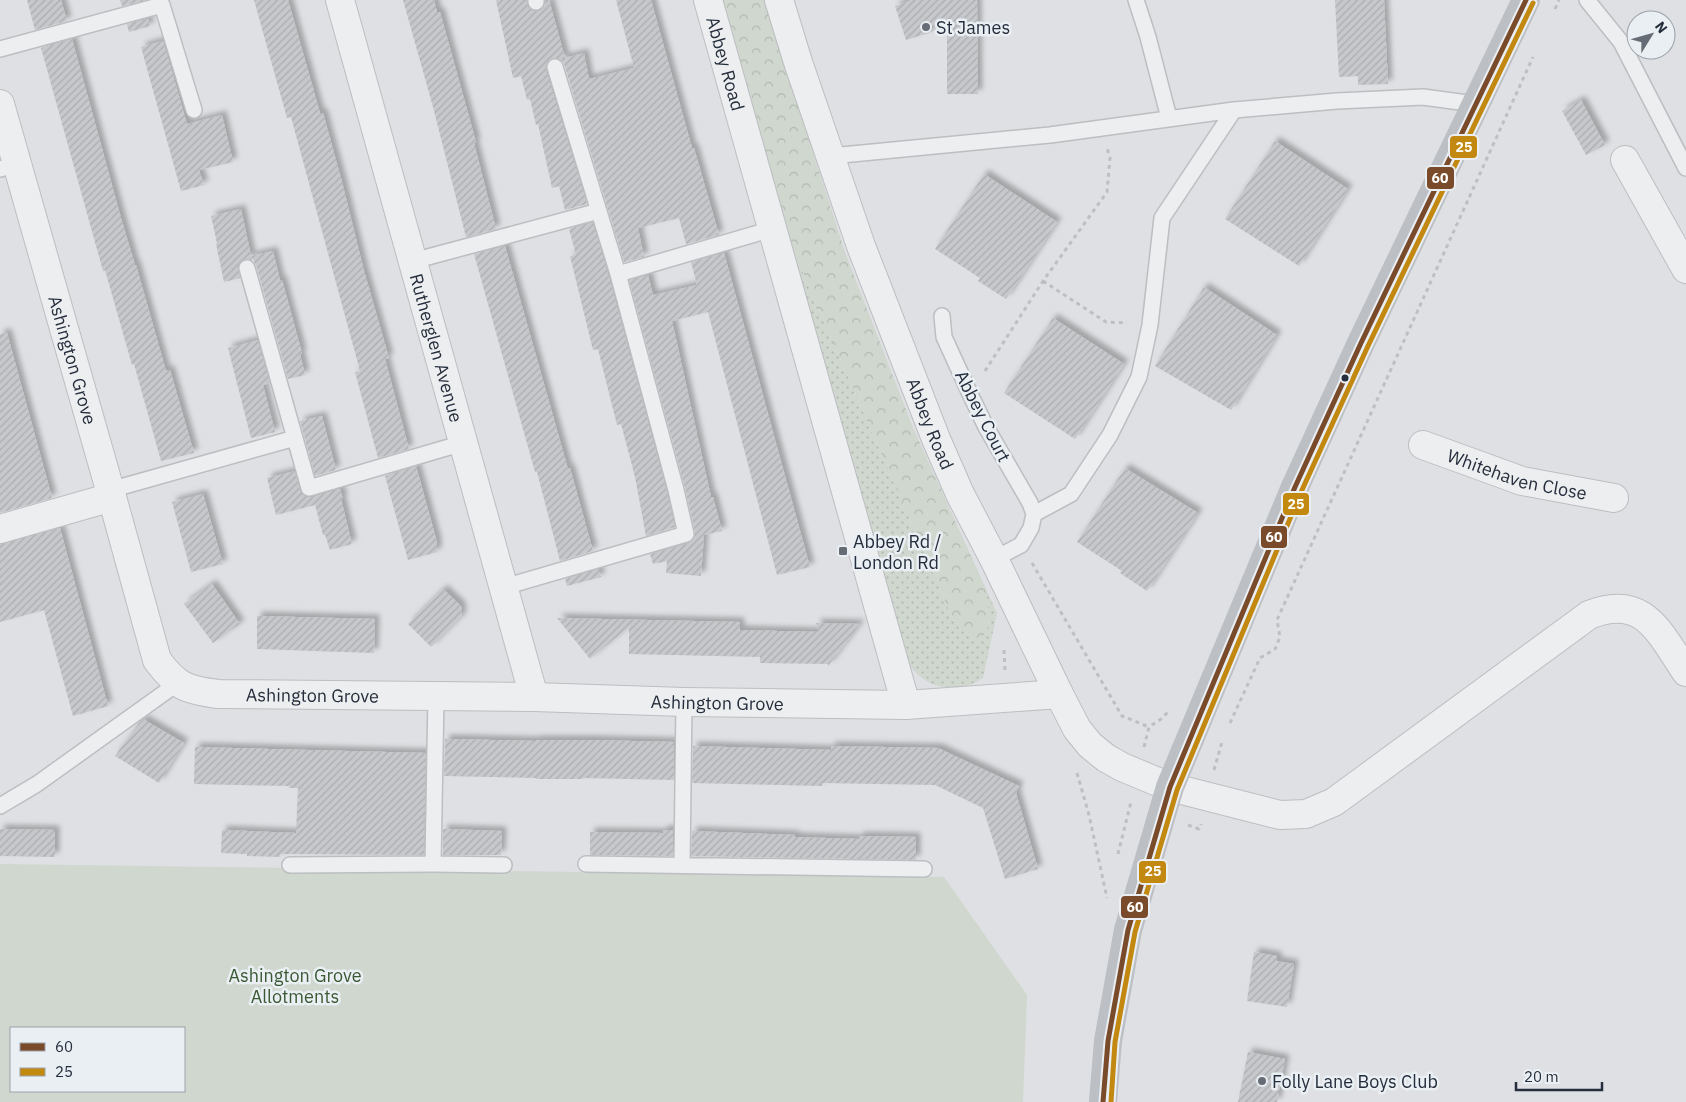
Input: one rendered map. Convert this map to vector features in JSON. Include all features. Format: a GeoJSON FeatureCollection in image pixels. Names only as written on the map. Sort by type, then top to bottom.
{"type":"FeatureCollection","features":[{"type":"Feature","properties":{"kind":"main road"},"geometry":{"type":"LineString","coordinates":[[1103,1102],[1108,1041],[1128,930],[1170,786],[1295,488],[1361,343],[1526,0]]}},
{"type":"Feature","properties":{"kind":"street","name":"Rutherglen Avenue"},"geometry":{"type":"LineString","coordinates":[[340,0],[534,697]]}},
{"type":"Feature","properties":{"kind":"street","name":"Abbey Road"},"geometry":{"type":"LineString","coordinates":[[708,0],[906,706]]}},
{"type":"Feature","properties":{"kind":"street","name":"Abbey Road"},"geometry":{"type":"LineString","coordinates":[[779,0],[798,62],[861,246],[936,439],[960,494],[1077,729],[1106,758],[1122,767],[1170,786],[1280,815],[1306,814],[1334,802],[1589,615],[1600,611],[1624,608],[1644,616],[1654,626],[1686,672]]}},
{"type":"Feature","properties":{"kind":"street","name":"Ashington Grove"},"geometry":{"type":"LineString","coordinates":[[0,104],[9,166],[111,494],[157,660],[168,676],[183,686],[197,692],[218,694],[534,697],[906,706],[1059,694]]}},
{"type":"Feature","properties":{"kind":"street"},"geometry":{"type":"LineString","coordinates":[[1625,160],[1686,269]]}},
{"type":"Feature","properties":{"kind":"street","name":"Whitehaven Close"},"geometry":{"type":"LineString","coordinates":[[1423,445],[1522,480],[1614,498]]}},
{"type":"Feature","properties":{"kind":"street"},"geometry":{"type":"LineString","coordinates":[[0,529],[111,494]]}},
{"type":"Feature","properties":{"kind":"lane"},"geometry":{"type":"LineString","coordinates":[[1136,0],[1148,36],[1169,118]]}},
{"type":"Feature","properties":{"kind":"lane"},"geometry":{"type":"LineString","coordinates":[[1587,0],[1621,42],[1686,168]]}},
{"type":"Feature","properties":{"kind":"lane"},"geometry":{"type":"LineString","coordinates":[[0,49],[161,2],[194,110]]}},
{"type":"Feature","properties":{"kind":"lane"},"geometry":{"type":"LineString","coordinates":[[504,587],[686,534],[618,274],[555,67]]}},
{"type":"Feature","properties":{"kind":"lane"},"geometry":{"type":"LineString","coordinates":[[831,156],[1101,129],[1234,110],[1337,101],[1423,97],[1475,104]]}},
{"type":"Feature","properties":{"kind":"lane"},"geometry":{"type":"LineString","coordinates":[[994,559],[1021,545],[1031,528],[1034,514],[1071,494],[1110,435],[1139,377],[1150,324],[1162,218],[1234,110]]}},
{"type":"Feature","properties":{"kind":"lane"},"geometry":{"type":"LineString","coordinates":[[413,261],[599,212]]}},
{"type":"Feature","properties":{"kind":"lane"},"geometry":{"type":"LineString","coordinates":[[618,274],[772,229]]}},
{"type":"Feature","properties":{"kind":"lane"},"geometry":{"type":"LineString","coordinates":[[247,268],[310,488],[463,443]]}},
{"type":"Feature","properties":{"kind":"lane","name":"Abbey Court"},"geometry":{"type":"LineString","coordinates":[[942,316],[944,336],[971,396],[986,427],[1030,503],[1034,514]]}},
{"type":"Feature","properties":{"kind":"lane"},"geometry":{"type":"LineString","coordinates":[[111,494],[295,438]]}},
{"type":"Feature","properties":{"kind":"lane"},"geometry":{"type":"LineString","coordinates":[[0,806],[37,784],[178,683]]}},
{"type":"Feature","properties":{"kind":"lane"},"geometry":{"type":"LineString","coordinates":[[433,864],[436,697]]}},
{"type":"Feature","properties":{"kind":"lane"},"geometry":{"type":"LineString","coordinates":[[682,865],[684,702]]}},
{"type":"Feature","properties":{"kind":"lane"},"geometry":{"type":"LineString","coordinates":[[586,864],[924,869]]}},
{"type":"Feature","properties":{"kind":"lane"},"geometry":{"type":"LineString","coordinates":[[290,865],[504,865]]}},
{"type":"Feature","properties":{"kind":"path"},"geometry":{"type":"LineString","coordinates":[[1555,9],[1559,0]]}},
{"type":"Feature","properties":{"kind":"path"},"geometry":{"type":"LineString","coordinates":[[1226,732],[1260,658],[1275,649],[1280,637],[1277,620],[1534,54]]}},
{"type":"Feature","properties":{"kind":"path"},"geometry":{"type":"LineString","coordinates":[[971,396],[996,352],[1043,281],[1107,192],[1110,158],[1101,129]]}},
{"type":"Feature","properties":{"kind":"path"},"geometry":{"type":"LineString","coordinates":[[1043,281],[1106,322],[1150,324]]}},
{"type":"Feature","properties":{"kind":"path"},"geometry":{"type":"LineString","coordinates":[[1021,545],[1122,716],[1149,726],[1162,719],[1171,709]]}},
{"type":"Feature","properties":{"kind":"path"},"geometry":{"type":"LineString","coordinates":[[1077,772],[1089,815],[1107,899],[1109,889]]}},
{"type":"Feature","properties":{"kind":"path"},"geometry":{"type":"LineString","coordinates":[[1116,861],[1131,804]]}},
{"type":"Feature","properties":{"kind":"green space"},"geometry":{"type":"Polygon","coordinates":[[[721,0],[764,0],[846,255],[914,430],[986,589],[989,625],[982,638],[972,640],[955,624],[794,252],[721,0]]]}},
{"type":"Feature","properties":{"kind":"green space"},"geometry":{"type":"Polygon","coordinates":[[[794,252],[955,624],[989,625],[986,589],[997,613],[983,678],[974,683],[954,688],[935,685],[918,675],[908,662],[794,252]]]}},
{"type":"Feature","properties":{"kind":"green space","name":"Ashington Grove Allotments"},"geometry":{"type":"Polygon","coordinates":[[[0,864],[944,877],[1027,995],[1023,1102],[0,1102],[0,864]]]}},
{"type":"Feature","properties":{"kind":"building"},"geometry":{"type":"Polygon","coordinates":[[[27,0],[61,0],[67,21],[35,30],[27,0]]]}},
{"type":"Feature","properties":{"kind":"building"},"geometry":{"type":"Polygon","coordinates":[[[120,0],[143,0],[143,1],[122,6],[120,0]]]}},
{"type":"Feature","properties":{"kind":"building"},"geometry":{"type":"Polygon","coordinates":[[[254,0],[288,0],[342,182],[364,271],[389,358],[385,359],[409,449],[378,458],[355,372],[360,371],[291,117],[287,118],[254,0]]]}},
{"type":"Feature","properties":{"kind":"building"},"geometry":{"type":"Polygon","coordinates":[[[403,0],[434,0],[437,12],[440,12],[476,142],[474,143],[496,229],[466,237],[433,107],[403,0]]]}},
{"type":"Feature","properties":{"kind":"building"},"geometry":{"type":"Polygon","coordinates":[[[496,0],[527,0],[528,7],[536,11],[541,10],[545,0],[549,0],[565,58],[584,53],[589,79],[634,68],[616,0],[651,0],[692,148],[694,148],[719,235],[686,244],[679,218],[638,228],[644,257],[624,262],[564,64],[561,60],[553,58],[548,61],[546,70],[587,204],[565,210],[559,186],[552,188],[538,124],[536,125],[530,99],[527,100],[521,76],[513,78],[496,0]]]}},
{"type":"Feature","properties":{"kind":"building"},"geometry":{"type":"Polygon","coordinates":[[[912,0],[977,0],[978,94],[947,94],[947,27],[906,40],[895,6],[912,0]]]}},
{"type":"Feature","properties":{"kind":"building"},"geometry":{"type":"Polygon","coordinates":[[[1335,0],[1384,0],[1388,84],[1358,85],[1358,76],[1339,77],[1335,0]]]}},
{"type":"Feature","properties":{"kind":"building"},"geometry":{"type":"Polygon","coordinates":[[[148,19],[150,26],[129,32],[127,24],[148,19]]]}},
{"type":"Feature","properties":{"kind":"building"},"geometry":{"type":"Polygon","coordinates":[[[72,39],[121,218],[166,371],[170,370],[194,453],[161,461],[134,364],[132,365],[105,270],[103,271],[41,48],[72,39]]]}},
{"type":"Feature","properties":{"kind":"building"},"geometry":{"type":"Polygon","coordinates":[[[163,41],[187,124],[222,115],[233,162],[199,170],[204,185],[181,191],[141,47],[163,41]]]}},
{"type":"Feature","properties":{"kind":"building"},"geometry":{"type":"Polygon","coordinates":[[[1581,100],[1605,145],[1586,155],[1562,111],[1581,100]]]}},
{"type":"Feature","properties":{"kind":"building"},"geometry":{"type":"Polygon","coordinates":[[[1275,141],[1348,189],[1299,266],[1225,219],[1275,141]]]}},
{"type":"Feature","properties":{"kind":"building"},"geometry":{"type":"Polygon","coordinates":[[[984,174],[1057,222],[1006,299],[978,281],[980,278],[935,249],[984,174]]]}},
{"type":"Feature","properties":{"kind":"building"},"geometry":{"type":"Polygon","coordinates":[[[241,209],[252,260],[245,259],[240,262],[238,266],[240,278],[224,282],[211,216],[241,209]]]}},
{"type":"Feature","properties":{"kind":"building"},"geometry":{"type":"Polygon","coordinates":[[[593,222],[675,527],[646,536],[635,477],[621,424],[617,425],[598,349],[593,350],[570,256],[576,255],[569,229],[593,222]]]}},
{"type":"Feature","properties":{"kind":"building"},"geometry":{"type":"Polygon","coordinates":[[[505,246],[593,551],[560,561],[537,472],[535,472],[474,254],[505,246]]]}},
{"type":"Feature","properties":{"kind":"building"},"geometry":{"type":"Polygon","coordinates":[[[273,251],[302,353],[300,354],[305,375],[288,379],[256,265],[251,256],[273,251]]]}},
{"type":"Feature","properties":{"kind":"building"},"geometry":{"type":"Polygon","coordinates":[[[724,253],[810,567],[777,575],[708,312],[672,321],[711,497],[713,497],[722,531],[704,535],[701,576],[666,573],[667,561],[653,564],[650,554],[689,543],[695,537],[695,532],[629,280],[648,275],[653,295],[697,285],[691,262],[724,253]]]}},
{"type":"Feature","properties":{"kind":"building"},"geometry":{"type":"Polygon","coordinates":[[[1204,287],[1277,335],[1231,410],[1155,366],[1204,287]]]}},
{"type":"Feature","properties":{"kind":"building"},"geometry":{"type":"Polygon","coordinates":[[[1053,318],[1124,364],[1075,439],[1004,393],[1053,318]]]}},
{"type":"Feature","properties":{"kind":"building"},"geometry":{"type":"Polygon","coordinates":[[[7,333],[52,498],[0,513],[0,334],[7,333]]]}},
{"type":"Feature","properties":{"kind":"building"},"geometry":{"type":"Polygon","coordinates":[[[258,340],[270,383],[263,385],[275,432],[251,438],[228,348],[258,340]]]}},
{"type":"Feature","properties":{"kind":"building"},"geometry":{"type":"Polygon","coordinates":[[[322,416],[336,470],[315,476],[300,421],[322,416]]]}},
{"type":"Feature","properties":{"kind":"building"},"geometry":{"type":"Polygon","coordinates":[[[416,466],[437,542],[437,552],[408,560],[385,476],[416,466]]]}},
{"type":"Feature","properties":{"kind":"building"},"geometry":{"type":"Polygon","coordinates":[[[1125,468],[1198,513],[1147,591],[1120,573],[1122,571],[1077,542],[1125,468]]]}},
{"type":"Feature","properties":{"kind":"building"},"geometry":{"type":"Polygon","coordinates":[[[295,471],[300,491],[306,497],[340,489],[352,544],[330,550],[325,535],[323,535],[315,505],[276,515],[267,478],[295,471]]]}},
{"type":"Feature","properties":{"kind":"building"},"geometry":{"type":"Polygon","coordinates":[[[203,494],[223,564],[191,572],[172,502],[203,494]]]}},
{"type":"Feature","properties":{"kind":"building"},"geometry":{"type":"Polygon","coordinates":[[[60,528],[108,706],[73,716],[44,610],[0,622],[0,544],[60,528]]]}},
{"type":"Feature","properties":{"kind":"building"},"geometry":{"type":"Polygon","coordinates":[[[598,569],[601,577],[567,586],[565,579],[598,569]]]}},
{"type":"Feature","properties":{"kind":"building"},"geometry":{"type":"Polygon","coordinates":[[[212,584],[240,624],[213,643],[184,604],[212,584]]]}},
{"type":"Feature","properties":{"kind":"building"},"geometry":{"type":"Polygon","coordinates":[[[443,589],[461,606],[462,616],[431,647],[408,624],[443,589]]]}},
{"type":"Feature","properties":{"kind":"building"},"geometry":{"type":"Polygon","coordinates":[[[257,616],[375,619],[374,653],[257,649],[257,616]]]}},
{"type":"Feature","properties":{"kind":"building"},"geometry":{"type":"Polygon","coordinates":[[[557,618],[740,622],[740,630],[819,632],[816,623],[860,624],[828,666],[828,664],[760,663],[760,657],[629,654],[629,627],[590,659],[557,618]]]}},
{"type":"Feature","properties":{"kind":"building"},"geometry":{"type":"Polygon","coordinates":[[[143,719],[184,743],[159,783],[115,756],[143,719]]]}},
{"type":"Feature","properties":{"kind":"building"},"geometry":{"type":"Polygon","coordinates":[[[445,739],[674,742],[674,780],[444,776],[445,739]]]}},
{"type":"Feature","properties":{"kind":"building"},"geometry":{"type":"Polygon","coordinates":[[[693,746],[831,750],[831,746],[938,748],[1019,786],[1016,793],[1038,869],[1005,879],[983,808],[935,785],[822,783],[822,786],[692,783],[693,746]]]}},
{"type":"Feature","properties":{"kind":"building"},"geometry":{"type":"Polygon","coordinates":[[[195,747],[426,753],[424,855],[280,854],[280,857],[221,853],[222,830],[296,833],[298,788],[289,788],[289,786],[194,784],[195,747]]]}},
{"type":"Feature","properties":{"kind":"building"},"geometry":{"type":"Polygon","coordinates":[[[0,829],[55,830],[55,857],[0,856],[0,829]]]}},
{"type":"Feature","properties":{"kind":"building"},"geometry":{"type":"Polygon","coordinates":[[[443,829],[502,831],[501,855],[443,855],[443,829]]]}},
{"type":"Feature","properties":{"kind":"building"},"geometry":{"type":"Polygon","coordinates":[[[663,830],[673,830],[673,856],[590,855],[590,832],[663,833],[663,830]]]}},
{"type":"Feature","properties":{"kind":"building"},"geometry":{"type":"Polygon","coordinates":[[[692,831],[859,839],[859,836],[916,837],[916,860],[691,856],[692,831]]]}},
{"type":"Feature","properties":{"kind":"building"},"geometry":{"type":"Polygon","coordinates":[[[1254,952],[1277,956],[1277,961],[1294,964],[1287,1007],[1247,1001],[1254,952]]]}},
{"type":"Feature","properties":{"kind":"building","name":"Folly Lane Boys Club"},"geometry":{"type":"Polygon","coordinates":[[[1248,1052],[1285,1059],[1277,1102],[1238,1102],[1248,1052]]]}},
{"type":"Feature","properties":{"kind":"transit line","name":"60"},"geometry":{"type":"LineString","coordinates":[[1103,1102],[1108,1041],[1128,930],[1170,787],[1295,487],[1361,343],[1526,0]]}},
{"type":"Feature","properties":{"kind":"transit line","name":"25"},"geometry":{"type":"LineString","coordinates":[[1111,1102],[1115,1042],[1135,932],[1177,790],[1302,490],[1368,346],[1533,3]]}},
{"type":"Feature","properties":{"kind":"place","name":"St James"},"geometry":{"type":"Point","coordinates":[926,27]}},
{"type":"Feature","properties":{"kind":"place","name":"Abbey Rd / London Rd"},"geometry":{"type":"Point","coordinates":[843,551]}},
{"type":"Feature","properties":{"kind":"place","name":"Folly Lane Boys Club"},"geometry":{"type":"Point","coordinates":[1262,1081]}}]}
